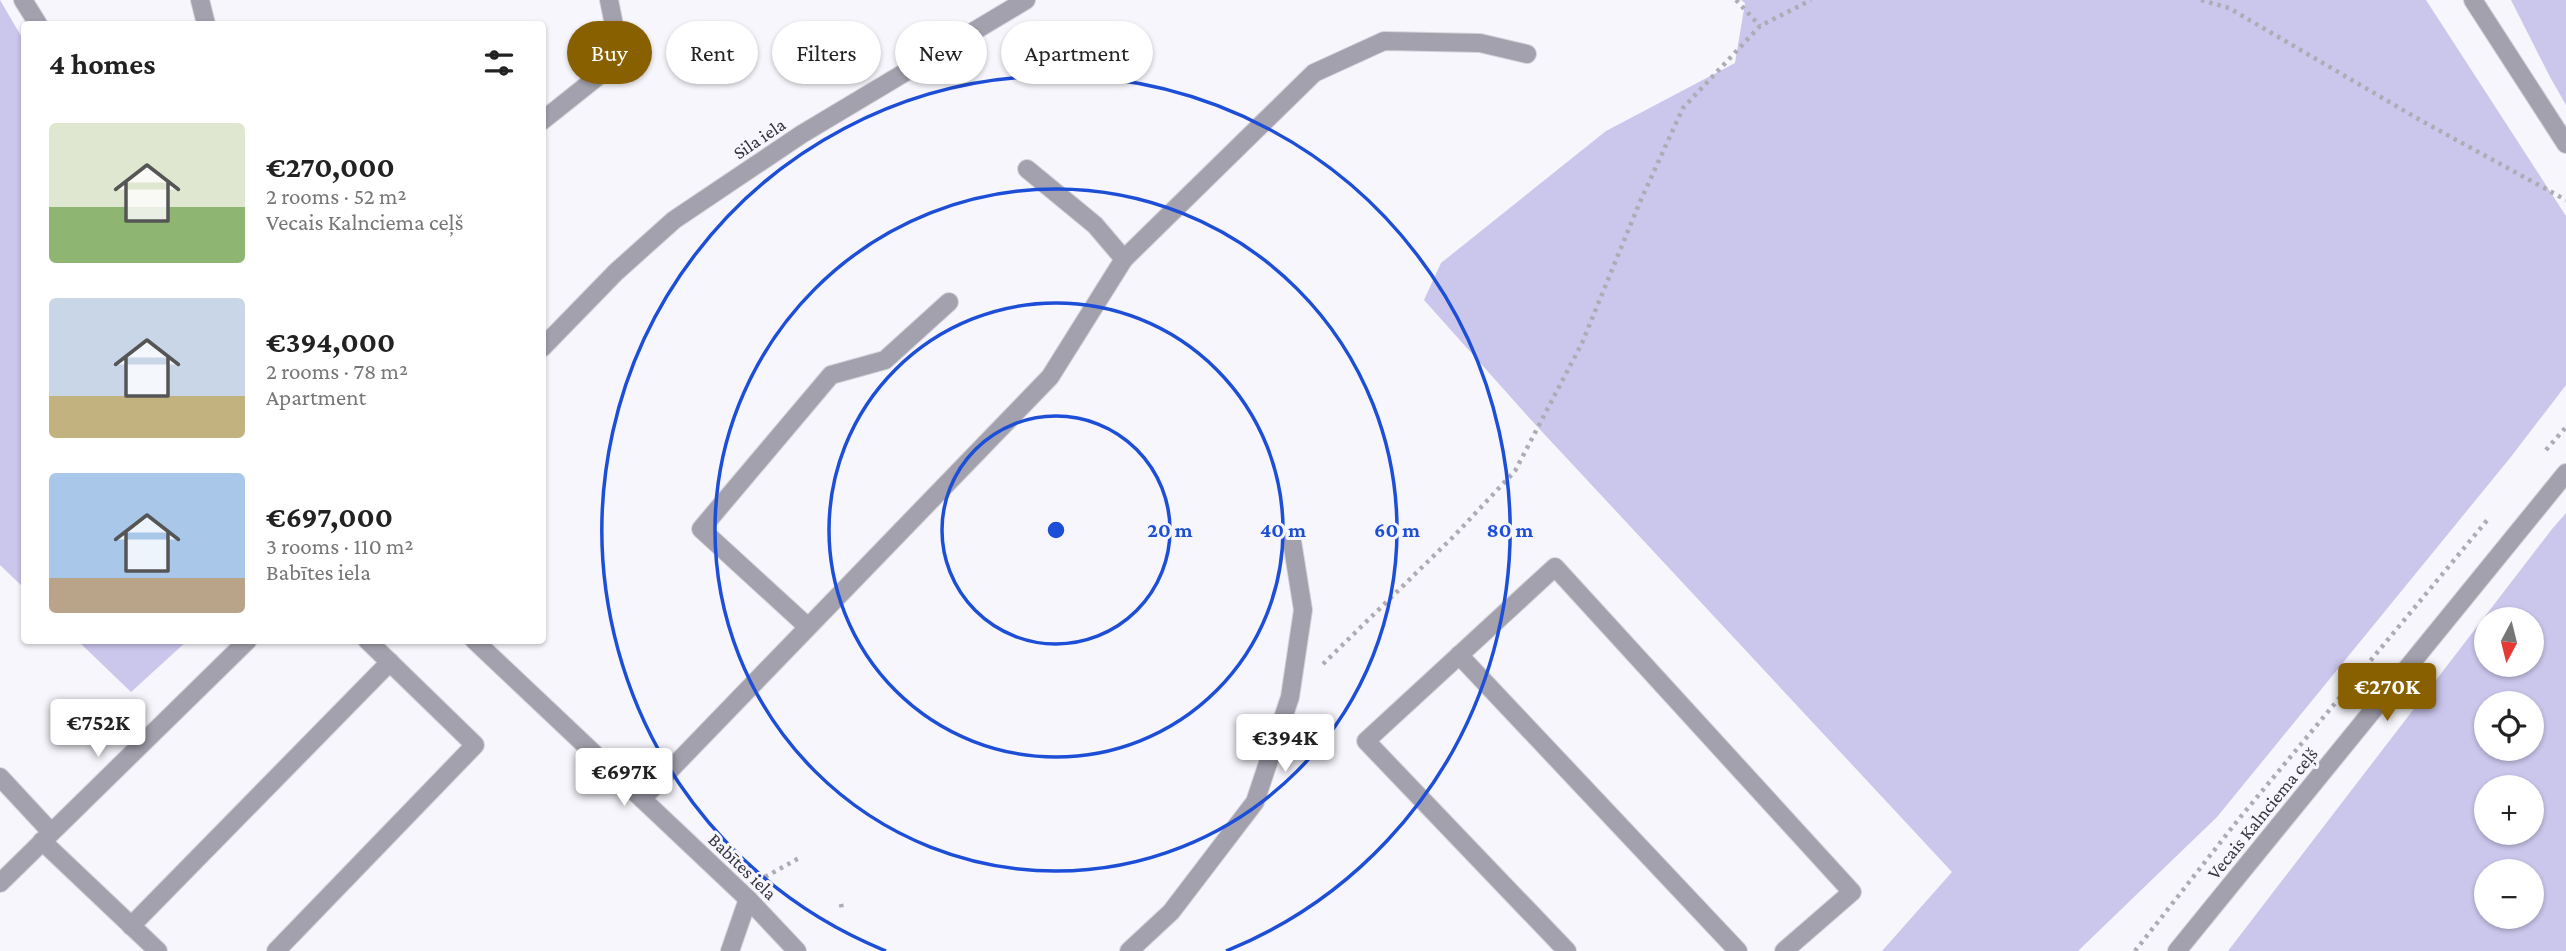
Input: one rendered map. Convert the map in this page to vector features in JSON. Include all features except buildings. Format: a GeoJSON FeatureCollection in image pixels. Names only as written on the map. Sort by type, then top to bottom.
{"type":"FeatureCollection","features":[{"type":"Feature","properties":{"kind":"street"},"geometry":{"type":"LineString","coordinates":[[23,0],[36,21]]}},
{"type":"Feature","properties":{"kind":"street"},"geometry":{"type":"LineString","coordinates":[[200,0],[205,21]]}},
{"type":"Feature","properties":{"kind":"street"},"geometry":{"type":"LineString","coordinates":[[546,118],[601,74],[616,36],[609,0]]}},
{"type":"Feature","properties":{"kind":"street","name":"Sila iela"},"geometry":{"type":"LineString","coordinates":[[546,344],[616,272],[674,220],[802,134],[1026,0]]}},
{"type":"Feature","properties":{"kind":"street"},"geometry":{"type":"LineString","coordinates":[[2473,0],[2566,144]]}},
{"type":"Feature","properties":{"kind":"street"},"geometry":{"type":"LineString","coordinates":[[642,799],[1050,377],[1124,259],[1314,73],[1384,41],[1480,43],[1527,54]]}},
{"type":"Feature","properties":{"kind":"street"},"geometry":{"type":"LineString","coordinates":[[1027,169],[1095,225],[1124,259]]}},
{"type":"Feature","properties":{"kind":"street"},"geometry":{"type":"LineString","coordinates":[[808,627],[701,529],[831,374],[885,359],[948,302]]}},
{"type":"Feature","properties":{"kind":"street","name":"Vecais Kalnciema ceļš"},"geometry":{"type":"LineString","coordinates":[[2178,951],[2566,474]]}},
{"type":"Feature","properties":{"kind":"street"},"geometry":{"type":"LineString","coordinates":[[1129,951],[1171,912],[1255,802],[1290,696],[1303,610],[1292,541]]}},
{"type":"Feature","properties":{"kind":"street"},"geometry":{"type":"LineString","coordinates":[[1567,951],[1366,741],[1555,567],[1852,892],[1784,951]]}},
{"type":"Feature","properties":{"kind":"street"},"geometry":{"type":"LineString","coordinates":[[0,883],[244,644]]}},
{"type":"Feature","properties":{"kind":"street"},"geometry":{"type":"LineString","coordinates":[[276,951],[475,745],[371,644]]}},
{"type":"Feature","properties":{"kind":"street","name":"Babītes iela"},"geometry":{"type":"LineString","coordinates":[[478,644],[748,899],[797,951]]}},
{"type":"Feature","properties":{"kind":"street"},"geometry":{"type":"LineString","coordinates":[[1459,655],[1738,951]]}},
{"type":"Feature","properties":{"kind":"street"},"geometry":{"type":"LineString","coordinates":[[131,926],[390,663]]}},
{"type":"Feature","properties":{"kind":"street"},"geometry":{"type":"LineString","coordinates":[[0,777],[47,837],[158,951]]}},
{"type":"Feature","properties":{"kind":"street"},"geometry":{"type":"LineString","coordinates":[[730,951],[748,899]]}},
{"type":"Feature","properties":{"kind":"path"},"geometry":{"type":"LineString","coordinates":[[1736,0],[1760,26]]}},
{"type":"Feature","properties":{"kind":"path"},"geometry":{"type":"LineString","coordinates":[[1290,696],[1454,536],[1515,471],[1582,343],[1683,108],[1760,26],[1811,0]]}},
{"type":"Feature","properties":{"kind":"path"},"geometry":{"type":"LineString","coordinates":[[2201,0],[2230,8],[2420,120],[2566,200]]}},
{"type":"Feature","properties":{"kind":"path"},"geometry":{"type":"LineString","coordinates":[[2540,458],[2566,427]]}},
{"type":"Feature","properties":{"kind":"path"},"geometry":{"type":"LineString","coordinates":[[2135,951],[2255,799],[2496,510]]}},
{"type":"Feature","properties":{"kind":"path"},"geometry":{"type":"LineString","coordinates":[[748,899],[765,877],[801,857]]}},
{"type":"Feature","properties":{"kind":"shaded area"},"geometry":{"type":"Polygon","coordinates":[[[0,0],[21,36],[21,585],[0,565],[0,0]]]}},
{"type":"Feature","properties":{"kind":"shaded area"},"geometry":{"type":"Polygon","coordinates":[[[1741,0],[2426,0],[2566,216],[2566,385],[2510,458],[2217,817],[2078,951],[1882,951],[1952,872],[1533,422],[1424,300],[1441,263],[1606,131],[1735,63],[1745,3],[1741,0]]]}},
{"type":"Feature","properties":{"kind":"shaded area"},"geometry":{"type":"Polygon","coordinates":[[[2511,0],[2566,0],[2566,105],[2550,77],[2511,0]]]}},
{"type":"Feature","properties":{"kind":"shaded area"},"geometry":{"type":"Polygon","coordinates":[[[2566,513],[2566,951],[2228,951],[2474,631],[2474,677],[2544,677],[2544,607],[2492,607],[2566,513]]]}},
{"type":"Feature","properties":{"kind":"shaded area"},"geometry":{"type":"Polygon","coordinates":[[[81,644],[184,644],[131,692],[81,644]]]}}]}
